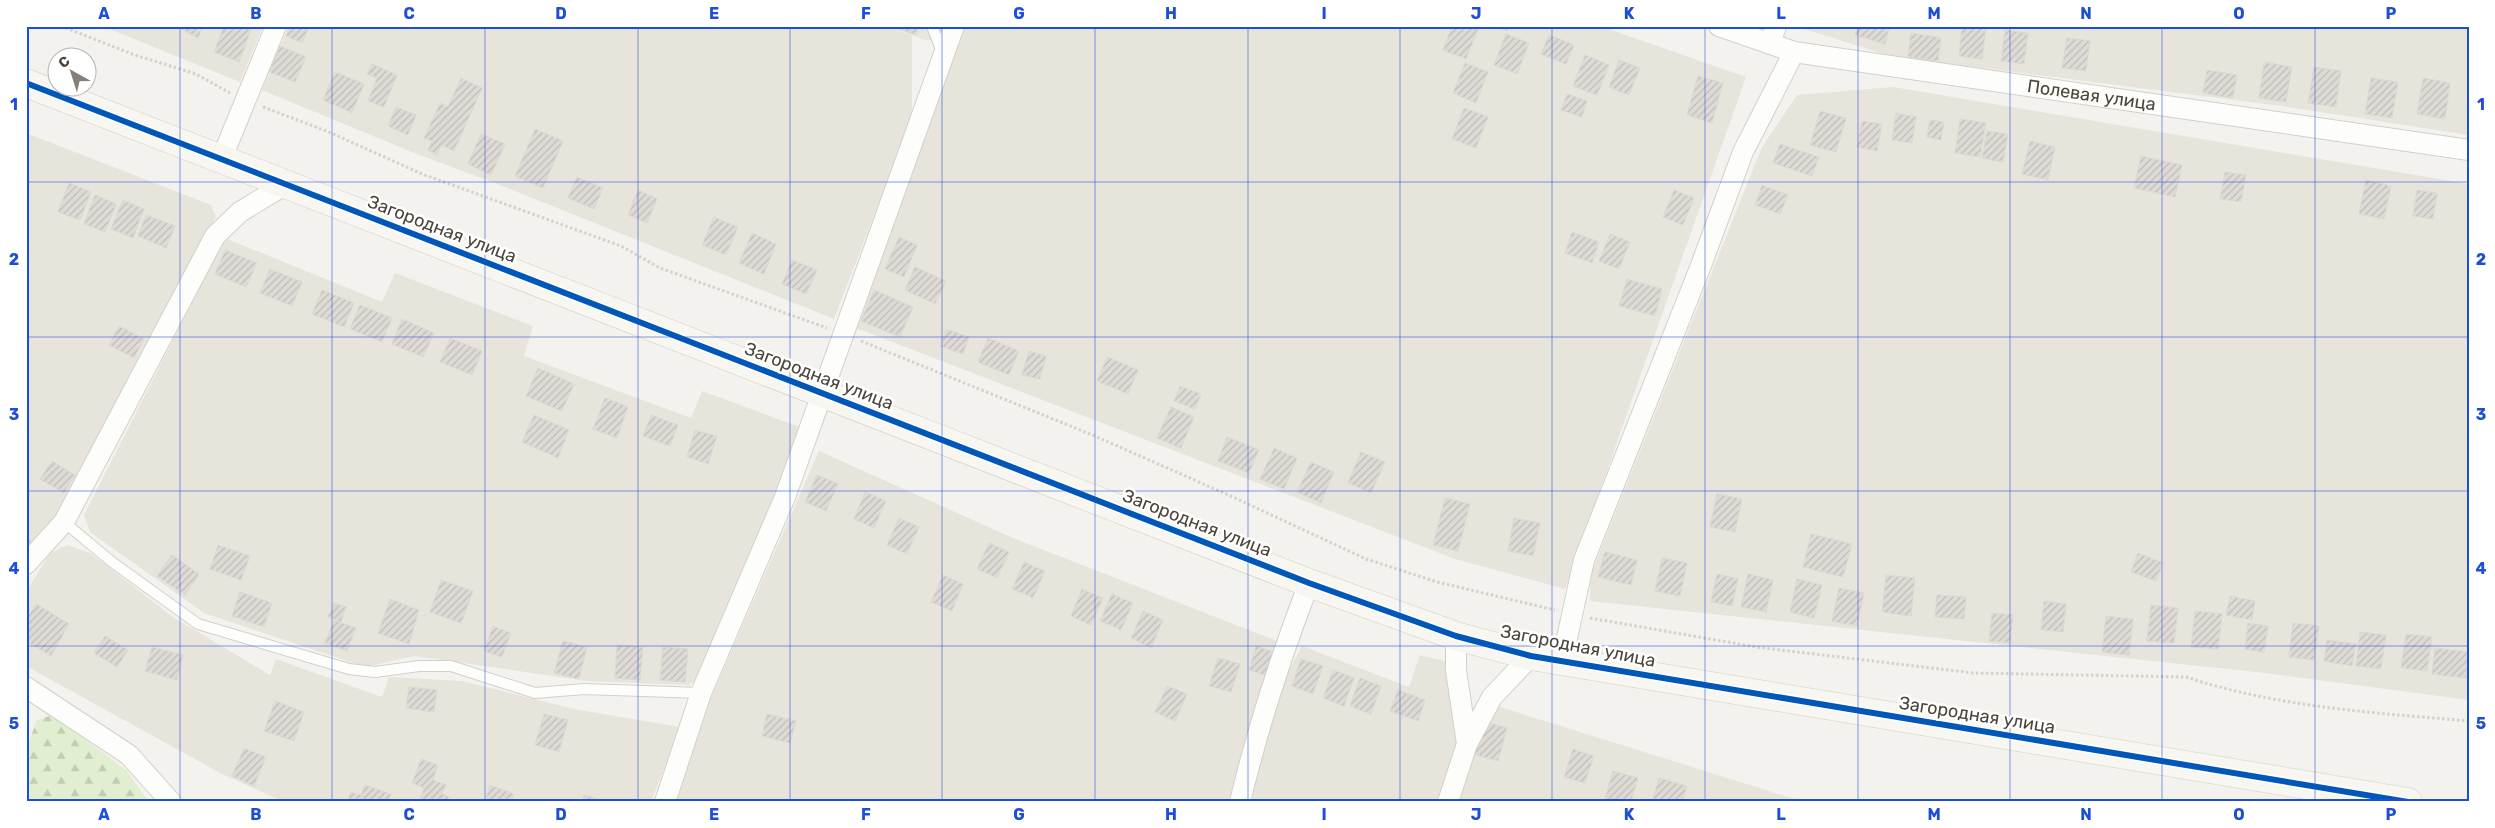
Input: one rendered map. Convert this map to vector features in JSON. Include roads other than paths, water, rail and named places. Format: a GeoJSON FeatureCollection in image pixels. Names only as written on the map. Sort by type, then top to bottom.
{"type":"FeatureCollection","features":[{"type":"Feature","properties":{"kind":"street"},"geometry":{"type":"LineString","coordinates":[[221,160],[276,26]]}},
{"type":"Feature","properties":{"kind":"street"},"geometry":{"type":"LineString","coordinates":[[665,802],[701,693],[785,497],[954,26]]}},
{"type":"Feature","properties":{"kind":"street","name":"Полевая улица"},"geometry":{"type":"LineString","coordinates":[[1719,26],[1773,35],[1794,52],[2469,150]]}},
{"type":"Feature","properties":{"kind":"street"},"geometry":{"type":"LineString","coordinates":[[1562,661],[1584,560],[1700,268],[1743,152],[1794,52]]}},
{"type":"Feature","properties":{"kind":"street","name":"Загородная улица"},"geometry":{"type":"LineString","coordinates":[[26,83],[1309,583],[1456,636],[1531,656],[2408,802]]}},
{"type":"Feature","properties":{"kind":"street"},"geometry":{"type":"LineString","coordinates":[[26,564],[64,522],[215,236],[240,212],[286,184]]}},
{"type":"Feature","properties":{"kind":"street"},"geometry":{"type":"LineString","coordinates":[[1240,802],[1253,744],[1273,678],[1309,583]]}},
{"type":"Feature","properties":{"kind":"street"},"geometry":{"type":"LineString","coordinates":[[1456,636],[1456,670],[1467,744]]}},
{"type":"Feature","properties":{"kind":"street"},"geometry":{"type":"LineString","coordinates":[[1448,802],[1467,744],[1492,697],[1531,656]]}},
{"type":"Feature","properties":{"kind":"street"},"geometry":{"type":"LineString","coordinates":[[26,687],[129,755],[171,802]]}},
{"type":"Feature","properties":{"kind":"lane"},"geometry":{"type":"LineString","coordinates":[[932,26],[943,56]]}},
{"type":"Feature","properties":{"kind":"lane"},"geometry":{"type":"LineString","coordinates":[[64,522],[112,562],[198,624],[349,669],[375,672],[419,666],[451,666],[534,693],[584,690],[701,693]]}}]}
